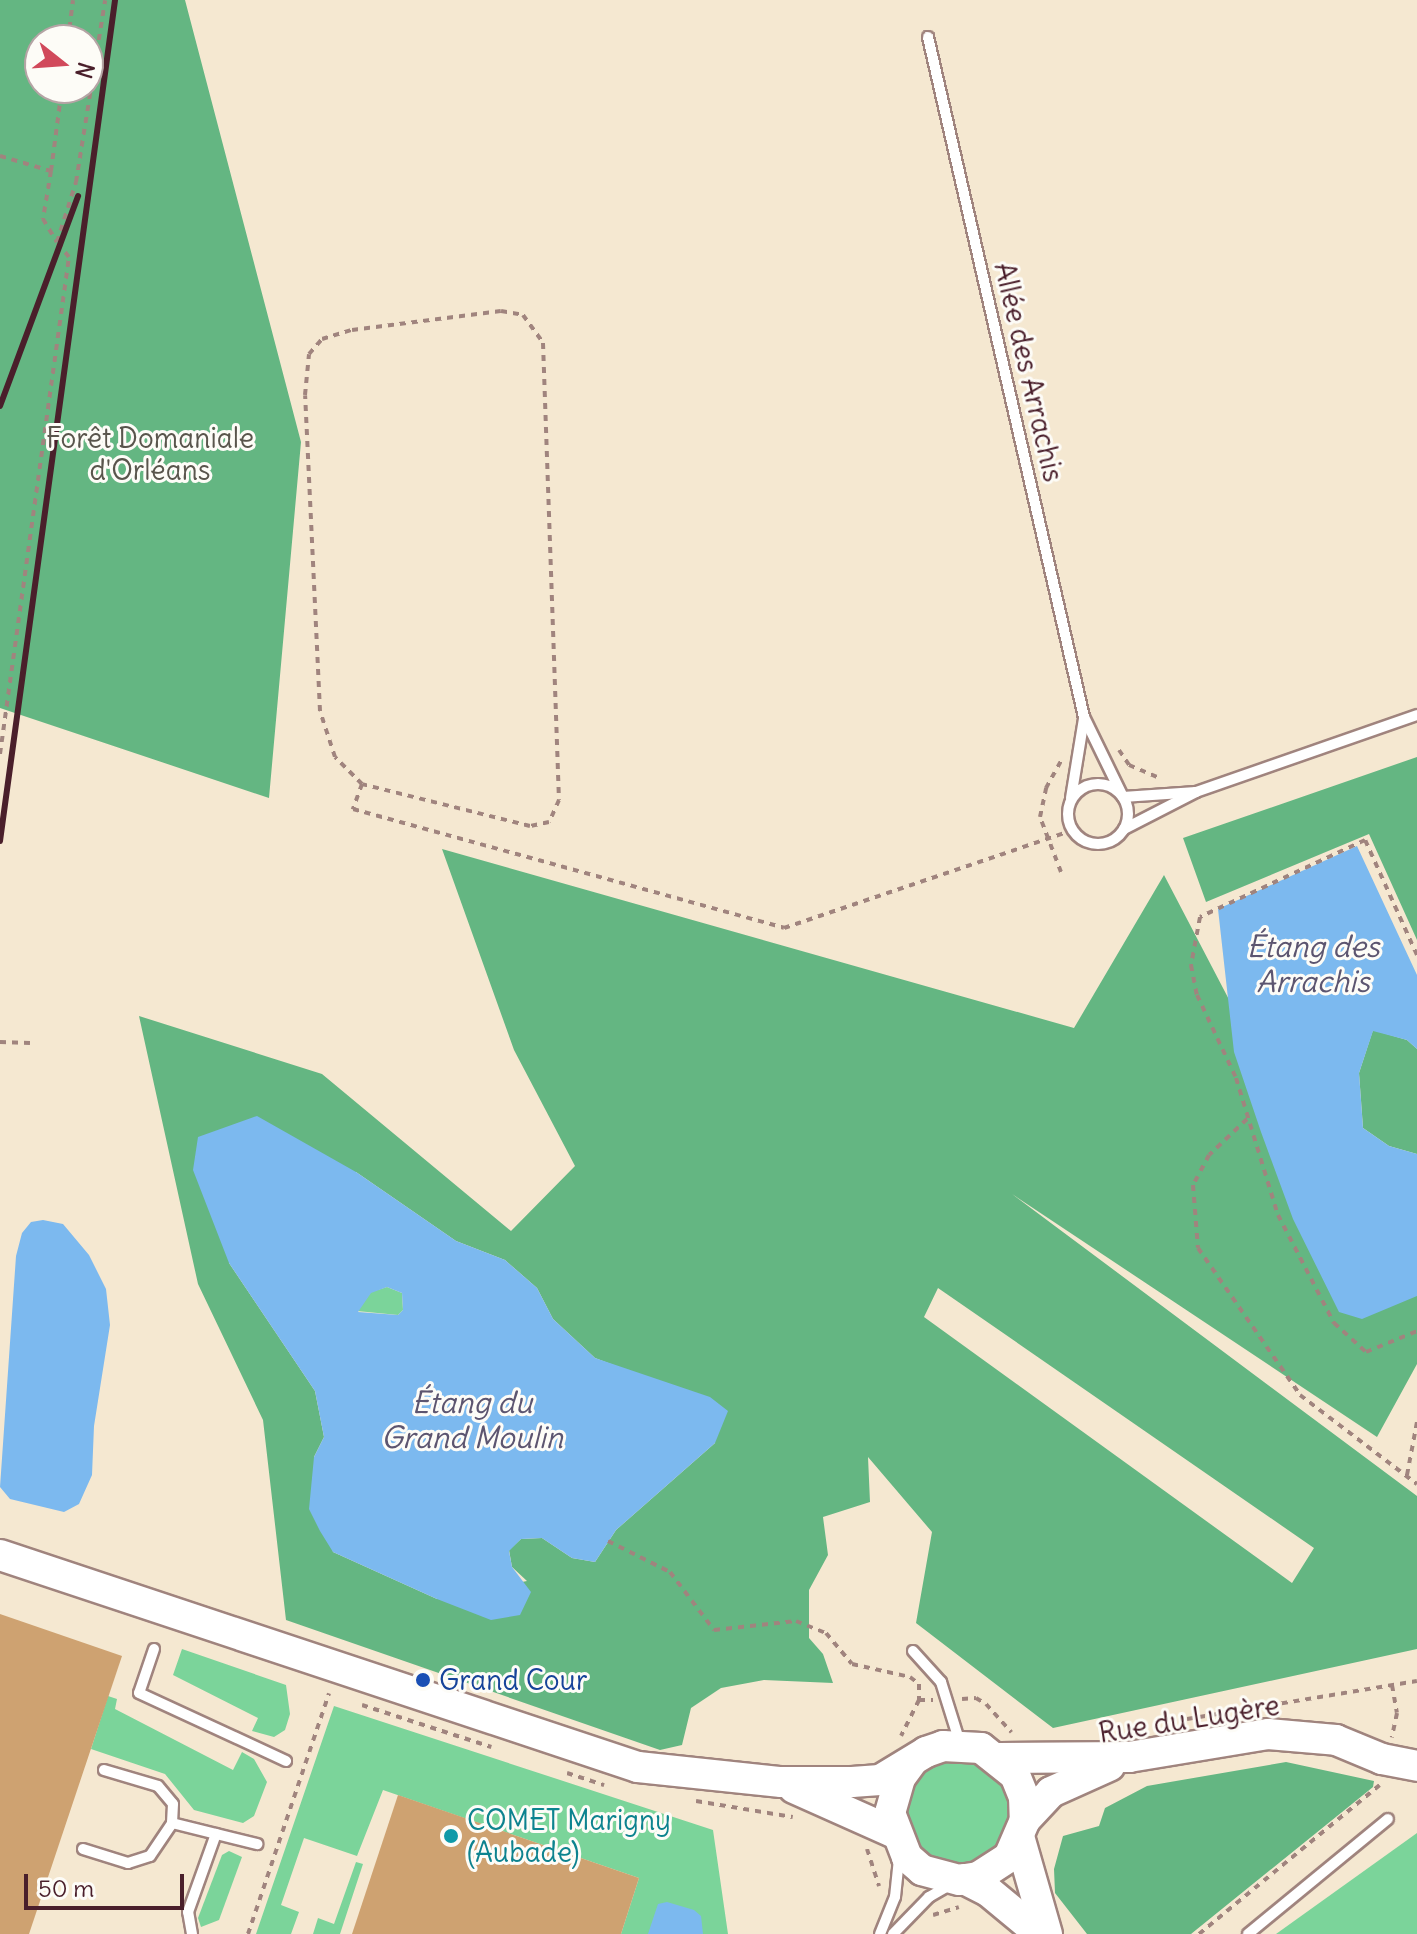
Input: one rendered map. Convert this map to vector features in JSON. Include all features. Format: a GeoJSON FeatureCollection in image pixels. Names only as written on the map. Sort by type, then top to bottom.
{"type":"FeatureCollection","features":[{"type":"Feature","properties":{"kind":"street"},"geometry":{"type":"LineString","coordinates":[[0,1555],[638,1767],[781,1782],[880,1780],[904,1754],[961,1744],[1006,1746],[1020,1786],[1022,1830],[1047,1934]]}},
{"type":"Feature","properties":{"kind":"street","name":"Rue du Lugère"},"geometry":{"type":"LineString","coordinates":[[1006,1746],[1129,1757],[1268,1734],[1300,1735],[1336,1740],[1382,1759],[1417,1766]]}},
{"type":"Feature","properties":{"kind":"street"},"geometry":{"type":"LineString","coordinates":[[895,1837],[893,1795],[904,1754]]}},
{"type":"Feature","properties":{"kind":"street","name":"Rue du Lugère"},"geometry":{"type":"LineString","coordinates":[[1022,1830],[1051,1792],[1129,1757]]}},
{"type":"Feature","properties":{"kind":"street"},"geometry":{"type":"LineString","coordinates":[[781,1782],[895,1837],[922,1870],[988,1891],[1040,1934]]}},
{"type":"Feature","properties":{"kind":"street"},"geometry":{"type":"LineString","coordinates":[[961,1880],[995,1869],[1022,1830]]}},
{"type":"Feature","properties":{"kind":"lane","name":"Allée des Arrachis"},"geometry":{"type":"LineString","coordinates":[[928,37],[1084,717]]}},
{"type":"Feature","properties":{"kind":"lane"},"geometry":{"type":"LineString","coordinates":[[1084,717],[1080,756],[1069,805],[1073,830],[1083,841],[1102,844],[1124,829],[1196,792],[1417,715]]}},
{"type":"Feature","properties":{"kind":"lane"},"geometry":{"type":"LineString","coordinates":[[1084,717],[1123,797],[1128,813],[1124,829]]}},
{"type":"Feature","properties":{"kind":"lane"},"geometry":{"type":"LineString","coordinates":[[1069,805],[1089,786],[1108,786],[1123,797],[1196,792]]}},
{"type":"Feature","properties":{"kind":"lane"},"geometry":{"type":"LineString","coordinates":[[154,1649],[139,1693],[286,1761]]}},
{"type":"Feature","properties":{"kind":"lane"},"geometry":{"type":"LineString","coordinates":[[913,1651],[941,1682],[961,1744]]}},
{"type":"Feature","properties":{"kind":"lane"},"geometry":{"type":"LineString","coordinates":[[83,1849],[128,1863],[150,1856],[172,1823],[173,1804],[158,1786],[104,1770]]}},
{"type":"Feature","properties":{"kind":"lane"},"geometry":{"type":"LineString","coordinates":[[1248,1934],[1388,1819]]}},
{"type":"Feature","properties":{"kind":"lane"},"geometry":{"type":"LineString","coordinates":[[172,1823],[257,1844]]}},
{"type":"Feature","properties":{"kind":"lane"},"geometry":{"type":"LineString","coordinates":[[192,1934],[188,1912],[216,1834]]}},
{"type":"Feature","properties":{"kind":"lane"},"geometry":{"type":"LineString","coordinates":[[880,1934],[895,1897],[895,1837]]}},
{"type":"Feature","properties":{"kind":"lane"},"geometry":{"type":"LineString","coordinates":[[893,1934],[929,1897],[961,1880]]}},
{"type":"Feature","properties":{"kind":"path"},"geometry":{"type":"LineString","coordinates":[[70,24],[73,0]]}},
{"type":"Feature","properties":{"kind":"path"},"geometry":{"type":"LineString","coordinates":[[57,242],[76,182],[105,0]]}},
{"type":"Feature","properties":{"kind":"path"},"geometry":{"type":"LineString","coordinates":[[0,754],[69,257],[43,219],[60,104]]}},
{"type":"Feature","properties":{"kind":"path"},"geometry":{"type":"LineString","coordinates":[[0,156],[51,171]]}},
{"type":"Feature","properties":{"kind":"path"},"geometry":{"type":"LineString","coordinates":[[501,311],[523,315],[535,325],[543,343],[559,800],[549,822],[530,826],[362,784],[335,757],[320,711],[305,395],[309,354],[322,339],[352,330],[501,311]]}},
{"type":"Feature","properties":{"kind":"path"},"geometry":{"type":"LineString","coordinates":[[1098,749],[1116,745],[1129,765],[1162,778]]}},
{"type":"Feature","properties":{"kind":"path"},"geometry":{"type":"LineString","coordinates":[[1061,872],[1046,840],[1040,817],[1046,788],[1059,757],[1080,756]]}},
{"type":"Feature","properties":{"kind":"path"},"geometry":{"type":"LineString","coordinates":[[362,784],[353,809],[784,928],[1073,830]]}},
{"type":"Feature","properties":{"kind":"path"},"geometry":{"type":"LineString","coordinates":[[1417,955],[1365,840],[1218,904],[1200,917],[1191,965],[1197,995],[1220,1040],[1278,1215],[1334,1323],[1366,1352],[1417,1331]]}},
{"type":"Feature","properties":{"kind":"path"},"geometry":{"type":"LineString","coordinates":[[0,1042],[30,1043]]}},
{"type":"Feature","properties":{"kind":"path"},"geometry":{"type":"LineString","coordinates":[[1247,1119],[1209,1155],[1193,1185],[1198,1248],[1300,1395],[1417,1484]]}},
{"type":"Feature","properties":{"kind":"path"},"geometry":{"type":"LineString","coordinates":[[1407,1476],[1417,1422]]}},
{"type":"Feature","properties":{"kind":"path"},"geometry":{"type":"LineString","coordinates":[[608,1541],[670,1572],[714,1630],[796,1621],[826,1633],[852,1664],[910,1677],[919,1684],[919,1700],[904,1754]]}},
{"type":"Feature","properties":{"kind":"path","name":"Rue du Lugère"},"geometry":{"type":"LineString","coordinates":[[1182,1720],[1417,1681]]}},
{"type":"Feature","properties":{"kind":"path"},"geometry":{"type":"LineString","coordinates":[[1391,1744],[1397,1713],[1392,1685]]}},
{"type":"Feature","properties":{"kind":"path"},"geometry":{"type":"LineString","coordinates":[[248,1934],[329,1693]]}},
{"type":"Feature","properties":{"kind":"path"},"geometry":{"type":"LineString","coordinates":[[976,1698],[1006,1746]]}},
{"type":"Feature","properties":{"kind":"path"},"geometry":{"type":"LineString","coordinates":[[1199,1934],[1379,1789],[1382,1776]]}},
{"type":"Feature","properties":{"kind":"path"},"geometry":{"type":"LineString","coordinates":[[923,1916],[958,1906],[971,1910]]}},
{"type":"Feature","properties":{"kind":"green space","name":"Forêt Domaniale d'Orléans"},"geometry":{"type":"Polygon","coordinates":[[[0,0],[185,0],[301,442],[269,798],[0,708],[0,0]]]}},
{"type":"Feature","properties":{"kind":"green space"},"geometry":{"type":"Polygon","coordinates":[[[1417,757],[1417,940],[1369,834],[1206,902],[1183,838],[1417,757]]]}},
{"type":"Feature","properties":{"kind":"green space"},"geometry":{"type":"Polygon","coordinates":[[[442,849],[1074,1028],[1164,875],[1366,1262],[1417,1295],[1417,1364],[1377,1437],[1012,1194],[1417,1496],[1417,1649],[1053,1728],[916,1623],[932,1532],[868,1457],[870,1502],[823,1517],[828,1555],[809,1590],[809,1638],[823,1654],[833,1683],[764,1680],[721,1688],[691,1708],[682,1745],[660,1750],[286,1620],[263,1420],[198,1284],[139,1016],[322,1074],[511,1231],[575,1166],[514,1050],[442,849]],[[356,1172],[229,1263],[315,1391],[324,1437],[314,1457],[333,1552],[437,1599],[527,1581],[512,1567],[509,1550],[521,1539],[542,1538],[572,1558],[595,1562],[616,1530],[715,1443],[666,1385],[595,1358],[553,1319],[537,1288],[505,1260],[456,1241],[356,1172]],[[938,1288],[924,1317],[1292,1583],[1314,1548],[938,1288]]]}},
{"type":"Feature","properties":{"kind":"green space"},"geometry":{"type":"Polygon","coordinates":[[[1373,1030],[1407,1040],[1417,1049],[1417,1154],[1389,1146],[1363,1128],[1359,1073],[1373,1030]]]}},
{"type":"Feature","properties":{"kind":"green space"},"geometry":{"type":"Polygon","coordinates":[[[387,1287],[402,1293],[403,1310],[398,1315],[357,1311],[371,1292],[387,1287]]]}},
{"type":"Feature","properties":{"kind":"green space"},"geometry":{"type":"Polygon","coordinates":[[[182,1649],[286,1685],[290,1714],[285,1730],[274,1737],[252,1731],[258,1718],[173,1675],[182,1649]]]}},
{"type":"Feature","properties":{"kind":"green space"},"geometry":{"type":"Polygon","coordinates":[[[108,1696],[117,1699],[115,1709],[233,1770],[242,1752],[254,1759],[267,1782],[254,1816],[243,1823],[194,1810],[165,1774],[91,1749],[108,1696]]]}},
{"type":"Feature","properties":{"kind":"green space"},"geometry":{"type":"Polygon","coordinates":[[[334,1706],[713,1830],[728,1934],[621,1934],[639,1878],[383,1790],[357,1856],[304,1838],[281,1905],[299,1912],[291,1934],[256,1934],[334,1706]]]}},
{"type":"Feature","properties":{"kind":"green space"},"geometry":{"type":"Polygon","coordinates":[[[958,1759],[978,1763],[995,1774],[1006,1791],[1010,1811],[1006,1831],[995,1848],[978,1859],[958,1863],[938,1859],[921,1848],[910,1831],[906,1811],[910,1791],[921,1774],[938,1763],[958,1759]]]}},
{"type":"Feature","properties":{"kind":"green space"},"geometry":{"type":"Polygon","coordinates":[[[1286,1762],[1374,1781],[1373,1787],[1191,1934],[1087,1934],[1055,1893],[1054,1869],[1063,1836],[1099,1826],[1105,1808],[1147,1786],[1286,1762]]]}},
{"type":"Feature","properties":{"kind":"green space"},"geometry":{"type":"Polygon","coordinates":[[[1417,1833],[1417,1934],[1276,1934],[1417,1833]]]}},
{"type":"Feature","properties":{"kind":"green space"},"geometry":{"type":"Polygon","coordinates":[[[229,1851],[242,1857],[219,1920],[201,1927],[198,1918],[222,1855],[229,1851]]]}},
{"type":"Feature","properties":{"kind":"green space"},"geometry":{"type":"Polygon","coordinates":[[[356,1862],[363,1864],[340,1934],[313,1934],[318,1918],[334,1924],[356,1862]]]}},
{"type":"Feature","properties":{"kind":"water","name":"Étang des Arrachis"},"geometry":{"type":"Polygon","coordinates":[[[1357,846],[1417,975],[1417,1049],[1407,1040],[1373,1031],[1359,1073],[1363,1128],[1389,1146],[1417,1154],[1417,1296],[1362,1319],[1339,1312],[1293,1219],[1261,1132],[1234,1052],[1218,909],[1357,846]]]}},
{"type":"Feature","properties":{"kind":"water","name":"Étang du Grand Moulin"},"geometry":{"type":"Polygon","coordinates":[[[257,1116],[356,1172],[456,1241],[505,1260],[537,1288],[553,1319],[595,1358],[710,1397],[728,1411],[715,1443],[616,1530],[595,1562],[572,1558],[542,1538],[521,1539],[509,1551],[512,1567],[531,1592],[520,1615],[491,1620],[333,1552],[309,1509],[314,1457],[324,1437],[315,1391],[229,1263],[193,1170],[198,1137],[257,1116]],[[387,1287],[371,1293],[358,1312],[398,1315],[403,1310],[402,1293],[387,1287]]]}},
{"type":"Feature","properties":{"kind":"water"},"geometry":{"type":"Polygon","coordinates":[[[43,1220],[63,1224],[89,1255],[106,1289],[110,1325],[94,1426],[92,1475],[79,1504],[64,1512],[10,1499],[0,1487],[16,1256],[22,1233],[31,1222],[43,1220]]]}},
{"type":"Feature","properties":{"kind":"water"},"geometry":{"type":"Polygon","coordinates":[[[667,1902],[694,1910],[701,1916],[703,1934],[648,1934],[658,1904],[667,1902]]]}},
{"type":"Feature","properties":{"kind":"building"},"geometry":{"type":"Polygon","coordinates":[[[0,1614],[122,1656],[29,1934],[0,1934],[0,1614]]]}},
{"type":"Feature","properties":{"kind":"building","name":"COMET Marigny (Aubade)"},"geometry":{"type":"Polygon","coordinates":[[[398,1795],[639,1878],[621,1934],[352,1934],[398,1795]]]}},
{"type":"Feature","properties":{"kind":"railway"},"geometry":{"type":"LineString","coordinates":[[0,841],[115,0]]}},
{"type":"Feature","properties":{"kind":"railway"},"geometry":{"type":"LineString","coordinates":[[0,406],[78,196]]}},
{"type":"Feature","properties":{"kind":"place","name":"Grand Cour"},"geometry":{"type":"Point","coordinates":[423,1680]}},
{"type":"Feature","properties":{"kind":"place","name":"COMET Marigny (Aubade)"},"geometry":{"type":"Point","coordinates":[451,1836]}}]}
